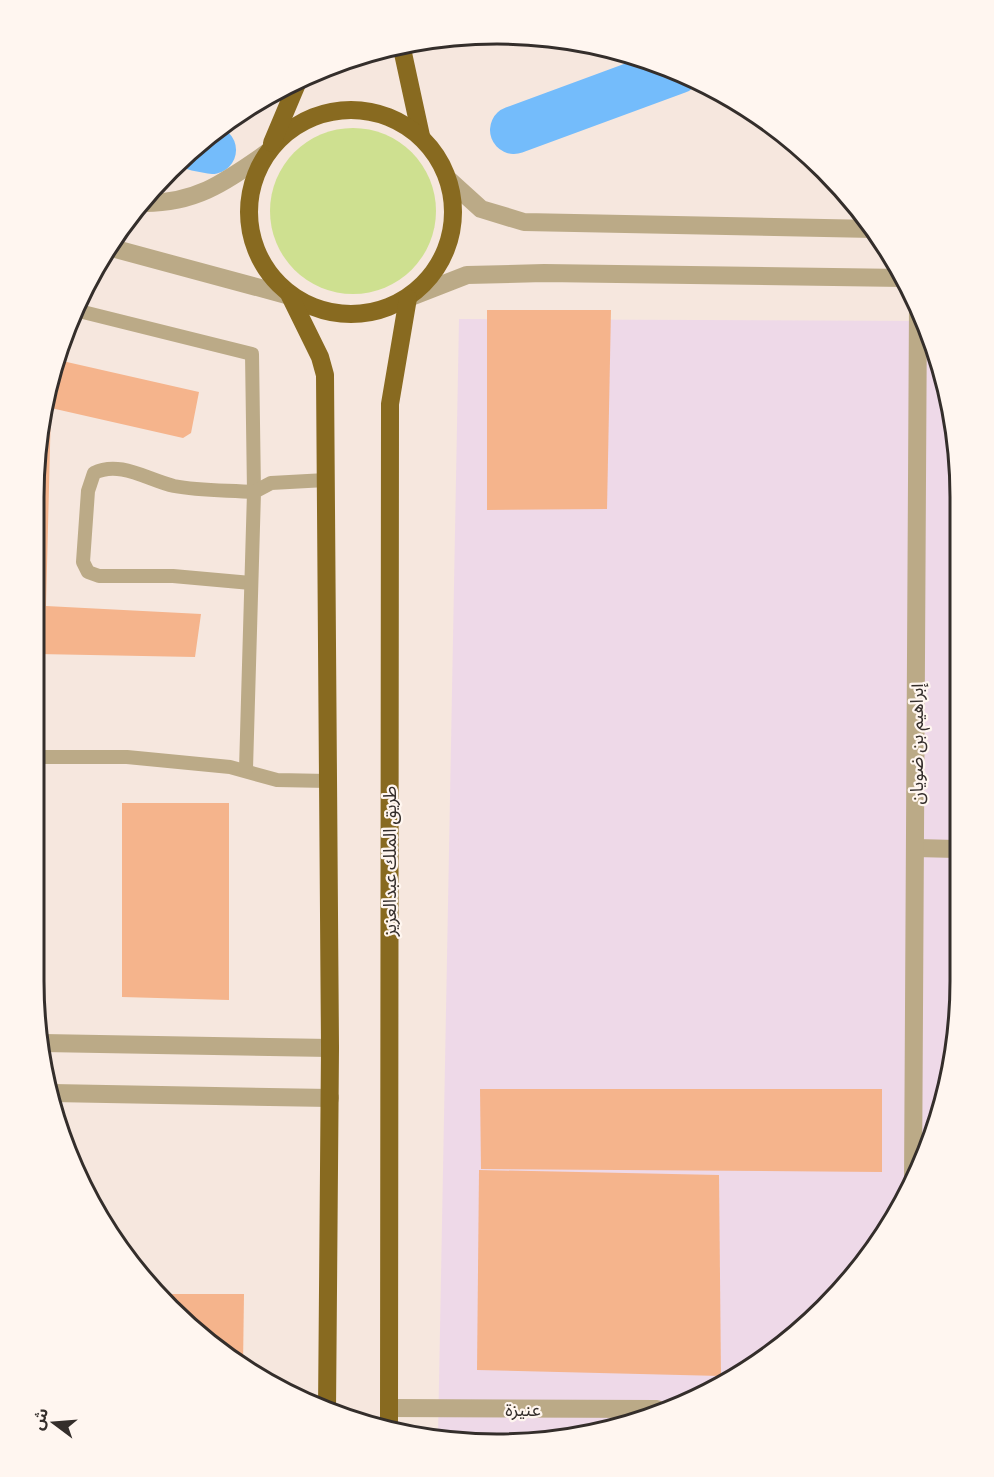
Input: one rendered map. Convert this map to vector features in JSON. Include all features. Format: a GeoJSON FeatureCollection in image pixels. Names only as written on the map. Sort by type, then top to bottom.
{"type":"FeatureCollection","features":[{"type":"Feature","properties":{"kind":"highway"},"geometry":{"type":"LineString","coordinates":[[403,53],[421,136]]}},
{"type":"Feature","properties":{"kind":"highway"},"geometry":{"type":"LineString","coordinates":[[268,152],[293,128],[324,113],[359,110],[392,117],[421,136],[438,156],[449,180],[454,213],[448,246],[432,275],[408,298],[380,311],[349,316],[318,310],[291,296],[268,273],[254,244],[249,212],[254,180],[294,91]]}},
{"type":"Feature","properties":{"kind":"highway"},"geometry":{"type":"LineString","coordinates":[[291,296],[320,357],[325,375],[330,1048],[327,1400]]}},
{"type":"Feature","properties":{"kind":"highway","name":"طريق الملك عبدالعزيز"},"geometry":{"type":"LineString","coordinates":[[389,1417],[390,404],[408,298]]}},
{"type":"Feature","properties":{"kind":"street"},"geometry":{"type":"LineString","coordinates":[[152,202],[171,203],[216,188],[268,152]]}},
{"type":"Feature","properties":{"kind":"street"},"geometry":{"type":"LineString","coordinates":[[449,180],[481,209],[524,222],[863,229]]}},
{"type":"Feature","properties":{"kind":"street"},"geometry":{"type":"LineString","coordinates":[[117,249],[291,296]]}},
{"type":"Feature","properties":{"kind":"street"},"geometry":{"type":"LineString","coordinates":[[408,298],[467,275],[544,273],[894,278]]}},
{"type":"Feature","properties":{"kind":"street","name":"إبراهيم بن ضويان"},"geometry":{"type":"LineString","coordinates":[[913,1160],[918,328]]}},
{"type":"Feature","properties":{"kind":"street"},"geometry":{"type":"LineString","coordinates":[[916,848],[950,849]]}},
{"type":"Feature","properties":{"kind":"street"},"geometry":{"type":"LineString","coordinates":[[48,1043],[330,1048]]}},
{"type":"Feature","properties":{"kind":"street"},"geometry":{"type":"LineString","coordinates":[[58,1094],[330,1098]]}},
{"type":"Feature","properties":{"kind":"street","name":"عنيزة"},"geometry":{"type":"LineString","coordinates":[[389,1417],[642,1409]]}},
{"type":"Feature","properties":{"kind":"lane"},"geometry":{"type":"LineString","coordinates":[[83,312],[252,354],[254,492],[246,769]]}},
{"type":"Feature","properties":{"kind":"lane"},"geometry":{"type":"LineString","coordinates":[[251,583],[173,576],[99,576],[88,572],[83,562],[88,491],[94,473],[105,468],[121,469],[175,486],[254,492],[271,483],[326,480]]}},
{"type":"Feature","properties":{"kind":"lane"},"geometry":{"type":"LineString","coordinates":[[44,757],[127,758],[246,769],[277,780],[328,781]]}},
{"type":"Feature","properties":{"kind":"shaded area"},"geometry":{"type":"Polygon","coordinates":[[[459,319],[915,321],[942,409],[950,467],[950,1010],[942,1068],[916,1154],[890,1207],[857,1256],[838,1279],[818,1301],[773,1340],[724,1373],[671,1399],[585,1425],[527,1433],[467,1433],[438,1430],[459,319]]]}},
{"type":"Feature","properties":{"kind":"green space"},"geometry":{"type":"Polygon","coordinates":[[[353,128],[369,129],[385,134],[412,152],[430,179],[435,195],[435,227],[430,243],[412,270],[385,288],[369,293],[353,294],[337,293],[321,288],[294,270],[276,243],[271,227],[270,211],[271,195],[276,179],[294,152],[321,134],[337,129],[353,128]]]}},
{"type":"Feature","properties":{"kind":"building"},"geometry":{"type":"Polygon","coordinates":[[[487,310],[611,310],[607,509],[487,510],[487,310]]]}},
{"type":"Feature","properties":{"kind":"building"},"geometry":{"type":"Polygon","coordinates":[[[65,362],[199,392],[191,433],[183,438],[52,408],[65,362]]]}},
{"type":"Feature","properties":{"kind":"building"},"geometry":{"type":"Polygon","coordinates":[[[51,416],[46,606],[201,614],[195,657],[44,654],[44,467],[51,416]]]}},
{"type":"Feature","properties":{"kind":"building"},"geometry":{"type":"Polygon","coordinates":[[[122,803],[229,803],[229,1000],[122,997],[122,803]]]}},
{"type":"Feature","properties":{"kind":"building"},"geometry":{"type":"Polygon","coordinates":[[[480,1089],[882,1089],[882,1172],[481,1169],[480,1089]]]}},
{"type":"Feature","properties":{"kind":"building"},"geometry":{"type":"Polygon","coordinates":[[[479,1170],[719,1175],[721,1375],[477,1370],[479,1170]]]}},
{"type":"Feature","properties":{"kind":"building"},"geometry":{"type":"Polygon","coordinates":[[[170,1294],[244,1294],[243,1356],[198,1321],[170,1294]]]}},
{"type":"Feature","properties":{"kind":"waterway"},"geometry":{"type":"LineString","coordinates":[[514,130],[663,75]]}},
{"type":"Feature","properties":{"kind":"waterway"},"geometry":{"type":"LineString","coordinates":[[207,149],[212,150]]}}]}
